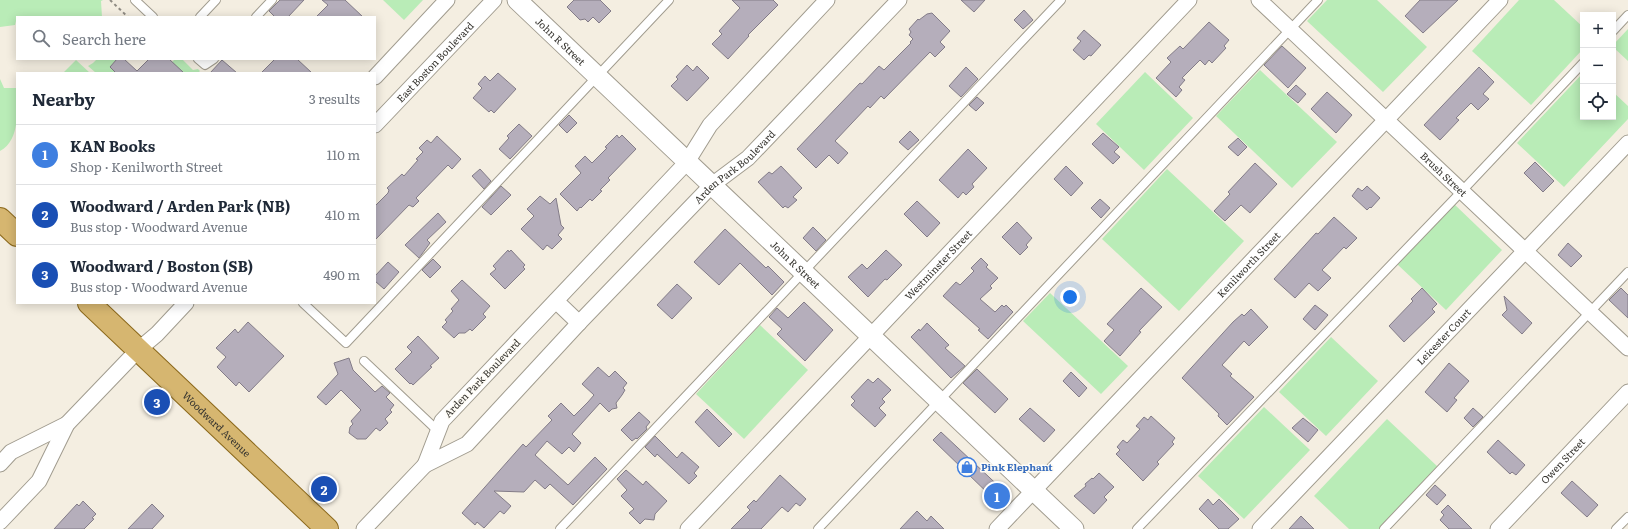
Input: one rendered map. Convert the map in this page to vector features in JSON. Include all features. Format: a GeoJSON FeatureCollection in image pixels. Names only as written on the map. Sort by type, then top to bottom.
{"type":"FeatureCollection","features":[{"type":"Feature","properties":{"kind":"main road"},"geometry":{"type":"LineString","coordinates":[[0,219],[16,234]]}},
{"type":"Feature","properties":{"kind":"main road","name":"Woodward Avenue"},"geometry":{"type":"LineString","coordinates":[[90,304],[327,529]]}},
{"type":"Feature","properties":{"kind":"street"},"geometry":{"type":"LineString","coordinates":[[376,76],[447,0]]}},
{"type":"Feature","properties":{"kind":"street","name":"East Boston Boulevard"},"geometry":{"type":"LineString","coordinates":[[376,124],[494,0]]}},
{"type":"Feature","properties":{"kind":"street","name":"John R Street"},"geometry":{"type":"LineString","coordinates":[[517,0],[1074,529]]}},
{"type":"Feature","properties":{"kind":"street","name":"Arden Park Boulevard"},"geometry":{"type":"LineString","coordinates":[[425,465],[442,421],[687,162],[710,124],[827,0]]}},
{"type":"Feature","properties":{"kind":"street","name":"Westminster Street"},"geometry":{"type":"LineString","coordinates":[[688,529],[1189,0]]}},
{"type":"Feature","properties":{"kind":"street","name":"Brush Street"},"geometry":{"type":"LineString","coordinates":[[1259,0],[1628,348]]}},
{"type":"Feature","properties":{"kind":"street","name":"Kenilworth Street"},"geometry":{"type":"LineString","coordinates":[[997,529],[1500,0]]}},
{"type":"Feature","properties":{"kind":"street","name":"Arden Park Boulevard"},"geometry":{"type":"LineString","coordinates":[[364,529],[425,465],[467,444],[579,323],[712,185],[748,158],[889,3]]}},
{"type":"Feature","properties":{"kind":"street","name":"Leicester Court"},"geometry":{"type":"LineString","coordinates":[[1260,529],[1628,143]]}},
{"type":"Feature","properties":{"kind":"street"},"geometry":{"type":"LineString","coordinates":[[556,301],[579,323]]}},
{"type":"Feature","properties":{"kind":"street"},"geometry":{"type":"LineString","coordinates":[[0,522],[39,481],[67,424],[138,350],[157,334],[185,304]]}},
{"type":"Feature","properties":{"kind":"street","name":"Owen Street"},"geometry":{"type":"LineString","coordinates":[[1498,529],[1628,392]]}},
{"type":"Feature","properties":{"kind":"street"},"geometry":{"type":"LineString","coordinates":[[0,464],[11,452],[67,424]]}},
{"type":"Feature","properties":{"kind":"lane"},"geometry":{"type":"LineString","coordinates":[[134,0],[152,16]]}},
{"type":"Feature","properties":{"kind":"lane"},"geometry":{"type":"LineString","coordinates":[[201,16],[216,0]]}},
{"type":"Feature","properties":{"kind":"lane"},"geometry":{"type":"LineString","coordinates":[[257,16],[272,0]]}},
{"type":"Feature","properties":{"kind":"lane"},"geometry":{"type":"LineString","coordinates":[[305,304],[346,343],[670,0]]}},
{"type":"Feature","properties":{"kind":"lane"},"geometry":{"type":"LineString","coordinates":[[560,529],[1061,0]]}},
{"type":"Feature","properties":{"kind":"lane"},"geometry":{"type":"LineString","coordinates":[[818,529],[1318,0]]}},
{"type":"Feature","properties":{"kind":"lane"},"geometry":{"type":"LineString","coordinates":[[1616,28],[1628,15]]}},
{"type":"Feature","properties":{"kind":"lane"},"geometry":{"type":"LineString","coordinates":[[199,60],[205,65],[212,60]]}},
{"type":"Feature","properties":{"kind":"lane"},"geometry":{"type":"LineString","coordinates":[[1137,529],[1580,66]]}},
{"type":"Feature","properties":{"kind":"lane"},"geometry":{"type":"LineString","coordinates":[[1384,529],[1628,272]]}},
{"type":"Feature","properties":{"kind":"lane"},"geometry":{"type":"LineString","coordinates":[[364,361],[438,431]]}},
{"type":"Feature","properties":{"kind":"lane"},"geometry":{"type":"LineString","coordinates":[[1616,529],[1628,517]]}},
{"type":"Feature","properties":{"kind":"path"},"geometry":{"type":"LineString","coordinates":[[110,0],[127,16]]}},
{"type":"Feature","properties":{"kind":"green space"},"geometry":{"type":"Polygon","coordinates":[[[0,0],[103,0],[101,1],[102,16],[16,16],[15,25],[0,27],[0,0]]]}},
{"type":"Feature","properties":{"kind":"green space"},"geometry":{"type":"Polygon","coordinates":[[[383,0],[423,0],[404,20],[383,0]]]}},
{"type":"Feature","properties":{"kind":"green space"},"geometry":{"type":"Polygon","coordinates":[[[1327,0],[1377,0],[1427,47],[1383,92],[1307,21],[1327,0]]]}},
{"type":"Feature","properties":{"kind":"green space"},"geometry":{"type":"Polygon","coordinates":[[[1519,0],[1554,0],[1580,24],[1580,52],[1531,105],[1472,51],[1519,0]]]}},
{"type":"Feature","properties":{"kind":"green space"},"geometry":{"type":"Polygon","coordinates":[[[1628,29],[1628,61],[1616,50],[1616,42],[1628,29]]]}},
{"type":"Feature","properties":{"kind":"green space"},"geometry":{"type":"Polygon","coordinates":[[[76,60],[89,72],[64,72],[76,60]]]}},
{"type":"Feature","properties":{"kind":"green space"},"geometry":{"type":"Polygon","coordinates":[[[96,60],[116,60],[110,67],[115,72],[95,72],[88,66],[96,60]]]}},
{"type":"Feature","properties":{"kind":"green space"},"geometry":{"type":"Polygon","coordinates":[[[174,60],[183,60],[193,70],[198,69],[200,71],[182,72],[172,62],[174,60]]]}},
{"type":"Feature","properties":{"kind":"green space"},"geometry":{"type":"Polygon","coordinates":[[[1260,70],[1337,142],[1292,188],[1216,116],[1260,70]]]}},
{"type":"Feature","properties":{"kind":"green space"},"geometry":{"type":"Polygon","coordinates":[[[1145,72],[1193,118],[1144,170],[1096,124],[1145,72]]]}},
{"type":"Feature","properties":{"kind":"green space"},"geometry":{"type":"Polygon","coordinates":[[[1580,76],[1580,120],[1616,120],[1616,95],[1628,106],[1628,119],[1564,187],[1517,143],[1580,76]]]}},
{"type":"Feature","properties":{"kind":"green space"},"geometry":{"type":"Polygon","coordinates":[[[0,79],[4,88],[16,88],[16,123],[15,132],[12,139],[7,146],[0,151],[0,79]]]}},
{"type":"Feature","properties":{"kind":"green space"},"geometry":{"type":"Polygon","coordinates":[[[1167,169],[1244,241],[1179,311],[1102,239],[1167,169]]]}},
{"type":"Feature","properties":{"kind":"green space"},"geometry":{"type":"Polygon","coordinates":[[[1454,204],[1502,250],[1446,310],[1397,264],[1454,204]]]}},
{"type":"Feature","properties":{"kind":"green space"},"geometry":{"type":"Polygon","coordinates":[[[1050,293],[1128,366],[1101,394],[1023,321],[1050,293]]]}},
{"type":"Feature","properties":{"kind":"green space"},"geometry":{"type":"Polygon","coordinates":[[[760,325],[808,370],[744,439],[696,394],[760,325]]]}},
{"type":"Feature","properties":{"kind":"green space"},"geometry":{"type":"Polygon","coordinates":[[[1331,337],[1378,381],[1326,436],[1279,392],[1331,337]]]}},
{"type":"Feature","properties":{"kind":"green space"},"geometry":{"type":"Polygon","coordinates":[[[1264,407],[1310,450],[1244,519],[1198,476],[1264,407]]]}},
{"type":"Feature","properties":{"kind":"green space"},"geometry":{"type":"Polygon","coordinates":[[[1387,419],[1438,467],[1379,529],[1349,529],[1314,496],[1387,419]]]}},
{"type":"Feature","properties":{"kind":"building"},"geometry":{"type":"Polygon","coordinates":[[[280,0],[304,0],[289,16],[274,16],[269,11],[280,0]]]}},
{"type":"Feature","properties":{"kind":"building"},"geometry":{"type":"Polygon","coordinates":[[[322,0],[345,0],[362,16],[317,16],[328,5],[322,0]]]}},
{"type":"Feature","properties":{"kind":"building"},"geometry":{"type":"Polygon","coordinates":[[[574,0],[600,0],[611,11],[599,23],[593,17],[588,22],[585,19],[580,20],[567,7],[574,0]]]}},
{"type":"Feature","properties":{"kind":"building"},"geometry":{"type":"Polygon","coordinates":[[[732,0],[773,0],[778,5],[748,35],[749,36],[728,59],[712,44],[722,34],[719,31],[740,8],[732,0]]]}},
{"type":"Feature","properties":{"kind":"building"},"geometry":{"type":"Polygon","coordinates":[[[961,0],[985,0],[974,12],[961,0]]]}},
{"type":"Feature","properties":{"kind":"building"},"geometry":{"type":"Polygon","coordinates":[[[1420,0],[1458,0],[1423,33],[1405,16],[1420,0]]]}},
{"type":"Feature","properties":{"kind":"building"},"geometry":{"type":"Polygon","coordinates":[[[1024,10],[1033,20],[1023,29],[1014,20],[1024,10]]]}},
{"type":"Feature","properties":{"kind":"building"},"geometry":{"type":"Polygon","coordinates":[[[932,13],[950,31],[940,42],[945,47],[935,57],[930,52],[884,99],[881,96],[870,108],[868,106],[835,141],[848,153],[838,164],[829,155],[816,168],[797,149],[860,83],[862,84],[879,66],[884,70],[911,43],[910,42],[913,39],[909,35],[911,32],[909,29],[918,19],[919,20],[927,14],[932,13]]]}},
{"type":"Feature","properties":{"kind":"building"},"geometry":{"type":"Polygon","coordinates":[[[1209,22],[1229,40],[1224,46],[1226,48],[1212,63],[1209,60],[1205,65],[1200,60],[1182,78],[1185,80],[1179,87],[1182,90],[1176,97],[1156,78],[1171,62],[1167,58],[1180,46],[1183,49],[1209,22]]]}},
{"type":"Feature","properties":{"kind":"building"},"geometry":{"type":"Polygon","coordinates":[[[1084,30],[1101,45],[1091,56],[1089,55],[1084,60],[1073,50],[1081,41],[1077,38],[1084,30]]]}},
{"type":"Feature","properties":{"kind":"building"},"geometry":{"type":"Polygon","coordinates":[[[1282,46],[1306,68],[1288,88],[1264,65],[1282,46]]]}},
{"type":"Feature","properties":{"kind":"building"},"geometry":{"type":"Polygon","coordinates":[[[116,60],[125,60],[137,71],[148,60],[170,60],[183,72],[115,72],[110,67],[116,60]]]}},
{"type":"Feature","properties":{"kind":"building"},"geometry":{"type":"Polygon","coordinates":[[[222,60],[236,72],[211,72],[222,60]]]}},
{"type":"Feature","properties":{"kind":"building"},"geometry":{"type":"Polygon","coordinates":[[[274,60],[298,60],[311,72],[262,72],[274,60]]]}},
{"type":"Feature","properties":{"kind":"building"},"geometry":{"type":"Polygon","coordinates":[[[687,65],[693,71],[697,66],[709,78],[687,101],[671,86],[678,79],[676,77],[687,65]]]}},
{"type":"Feature","properties":{"kind":"building"},"geometry":{"type":"Polygon","coordinates":[[[966,67],[978,79],[961,97],[949,86],[966,67]]]}},
{"type":"Feature","properties":{"kind":"building"},"geometry":{"type":"Polygon","coordinates":[[[1479,67],[1494,82],[1483,94],[1489,99],[1478,110],[1471,103],[1456,118],[1459,120],[1440,140],[1424,125],[1479,67]]]}},
{"type":"Feature","properties":{"kind":"building"},"geometry":{"type":"Polygon","coordinates":[[[498,73],[516,89],[494,113],[491,110],[489,112],[473,98],[482,88],[478,84],[485,76],[490,81],[498,73]]]}},
{"type":"Feature","properties":{"kind":"building"},"geometry":{"type":"Polygon","coordinates":[[[1296,85],[1306,94],[1298,103],[1287,94],[1296,85]]]}},
{"type":"Feature","properties":{"kind":"building"},"geometry":{"type":"Polygon","coordinates":[[[1327,92],[1352,115],[1336,133],[1311,109],[1327,92]]]}},
{"type":"Feature","properties":{"kind":"building"},"geometry":{"type":"Polygon","coordinates":[[[977,97],[984,103],[976,111],[969,105],[977,97]]]}},
{"type":"Feature","properties":{"kind":"building"},"geometry":{"type":"Polygon","coordinates":[[[569,115],[577,123],[567,133],[559,125],[569,115]]]}},
{"type":"Feature","properties":{"kind":"building"},"geometry":{"type":"Polygon","coordinates":[[[519,124],[532,136],[510,159],[499,149],[509,138],[507,136],[519,124]]]}},
{"type":"Feature","properties":{"kind":"building"},"geometry":{"type":"Polygon","coordinates":[[[910,131],[919,140],[908,150],[899,142],[910,131]]]}},
{"type":"Feature","properties":{"kind":"building"},"geometry":{"type":"Polygon","coordinates":[[[1103,133],[1119,147],[1114,152],[1120,157],[1113,164],[1092,144],[1103,133]]]}},
{"type":"Feature","properties":{"kind":"building"},"geometry":{"type":"Polygon","coordinates":[[[617,135],[619,138],[622,135],[636,149],[608,178],[610,180],[600,190],[602,191],[592,201],[590,199],[577,211],[560,194],[581,173],[575,166],[585,156],[592,163],[617,135]]]}},
{"type":"Feature","properties":{"kind":"building"},"geometry":{"type":"Polygon","coordinates":[[[437,136],[461,159],[452,169],[448,165],[416,198],[419,201],[413,207],[409,205],[376,239],[376,205],[388,193],[389,190],[387,188],[402,174],[404,176],[418,160],[416,159],[423,152],[419,148],[427,140],[431,143],[437,136]]]}},
{"type":"Feature","properties":{"kind":"building"},"geometry":{"type":"Polygon","coordinates":[[[1238,138],[1247,147],[1238,156],[1228,147],[1238,138]]]}},
{"type":"Feature","properties":{"kind":"building"},"geometry":{"type":"Polygon","coordinates":[[[968,149],[987,168],[972,184],[974,187],[966,195],[963,192],[958,198],[939,180],[968,149]]]}},
{"type":"Feature","properties":{"kind":"building"},"geometry":{"type":"Polygon","coordinates":[[[1535,162],[1554,181],[1543,192],[1524,173],[1535,162]]]}},
{"type":"Feature","properties":{"kind":"building"},"geometry":{"type":"Polygon","coordinates":[[[1255,163],[1277,184],[1250,213],[1241,205],[1225,221],[1214,211],[1230,194],[1228,192],[1255,163]]]}},
{"type":"Feature","properties":{"kind":"building"},"geometry":{"type":"Polygon","coordinates":[[[781,166],[802,188],[793,197],[797,200],[788,208],[785,206],[783,208],[758,182],[769,172],[772,174],[781,166]]]}},
{"type":"Feature","properties":{"kind":"building"},"geometry":{"type":"Polygon","coordinates":[[[1066,166],[1083,183],[1071,196],[1054,179],[1066,166]]]}},
{"type":"Feature","properties":{"kind":"building"},"geometry":{"type":"Polygon","coordinates":[[[480,169],[491,181],[484,189],[472,176],[480,169]]]}},
{"type":"Feature","properties":{"kind":"building"},"geometry":{"type":"Polygon","coordinates":[[[501,186],[511,195],[491,215],[482,207],[501,186]]]}},
{"type":"Feature","properties":{"kind":"building"},"geometry":{"type":"Polygon","coordinates":[[[1367,186],[1380,198],[1371,208],[1370,207],[1367,210],[1352,196],[1358,188],[1362,191],[1367,186]]]}},
{"type":"Feature","properties":{"kind":"building"},"geometry":{"type":"Polygon","coordinates":[[[540,196],[550,204],[556,198],[561,225],[564,228],[558,235],[562,239],[552,249],[547,245],[543,250],[521,229],[534,216],[527,209],[540,196]]]}},
{"type":"Feature","properties":{"kind":"building"},"geometry":{"type":"Polygon","coordinates":[[[1100,199],[1110,208],[1101,218],[1091,208],[1100,199]]]}},
{"type":"Feature","properties":{"kind":"building"},"geometry":{"type":"Polygon","coordinates":[[[917,201],[940,223],[927,237],[904,214],[917,201]]]}},
{"type":"Feature","properties":{"kind":"building"},"geometry":{"type":"Polygon","coordinates":[[[438,213],[446,222],[427,240],[430,243],[419,258],[405,245],[438,213]]]}},
{"type":"Feature","properties":{"kind":"building"},"geometry":{"type":"Polygon","coordinates":[[[1334,217],[1357,238],[1346,249],[1344,247],[1322,270],[1331,278],[1318,291],[1309,283],[1295,298],[1274,279],[1316,233],[1318,234],[1334,217]]]}},
{"type":"Feature","properties":{"kind":"building"},"geometry":{"type":"Polygon","coordinates":[[[1017,222],[1032,238],[1026,245],[1028,247],[1020,255],[1002,237],[1017,222]]]}},
{"type":"Feature","properties":{"kind":"building"},"geometry":{"type":"Polygon","coordinates":[[[813,227],[826,240],[816,251],[803,238],[813,227]]]}},
{"type":"Feature","properties":{"kind":"building"},"geometry":{"type":"Polygon","coordinates":[[[725,229],[766,268],[768,266],[784,282],[772,295],[740,263],[719,285],[694,262],[725,229]]]}},
{"type":"Feature","properties":{"kind":"building"},"geometry":{"type":"Polygon","coordinates":[[[1568,243],[1582,256],[1571,267],[1558,255],[1568,243]]]}},
{"type":"Feature","properties":{"kind":"building"},"geometry":{"type":"Polygon","coordinates":[[[508,250],[509,252],[511,250],[525,265],[523,267],[525,269],[505,289],[490,274],[496,269],[493,266],[508,250]]]}},
{"type":"Feature","properties":{"kind":"building"},"geometry":{"type":"Polygon","coordinates":[[[886,250],[902,265],[887,280],[885,279],[868,297],[848,277],[862,264],[867,269],[886,250]]]}},
{"type":"Feature","properties":{"kind":"building"},"geometry":{"type":"Polygon","coordinates":[[[981,258],[988,265],[986,267],[998,278],[990,286],[992,288],[980,299],[995,312],[1002,305],[1004,307],[1006,305],[1013,312],[988,339],[978,330],[980,329],[943,296],[956,282],[960,285],[974,271],[971,268],[981,258]]]}},
{"type":"Feature","properties":{"kind":"building"},"geometry":{"type":"Polygon","coordinates":[[[433,259],[441,267],[430,278],[422,270],[433,259]]]}},
{"type":"Feature","properties":{"kind":"building"},"geometry":{"type":"Polygon","coordinates":[[[388,262],[399,272],[384,289],[376,282],[376,275],[388,262]]]}},
{"type":"Feature","properties":{"kind":"building"},"geometry":{"type":"Polygon","coordinates":[[[462,280],[490,306],[483,314],[486,317],[472,331],[470,329],[465,333],[459,333],[454,338],[442,327],[447,322],[445,320],[453,311],[451,309],[459,300],[451,291],[462,280]]]}},
{"type":"Feature","properties":{"kind":"building"},"geometry":{"type":"Polygon","coordinates":[[[677,284],[692,298],[672,319],[657,305],[677,284]]]}},
{"type":"Feature","properties":{"kind":"building"},"geometry":{"type":"Polygon","coordinates":[[[1141,288],[1162,307],[1139,331],[1141,332],[1120,356],[1104,341],[1114,330],[1107,324],[1141,288]]]}},
{"type":"Feature","properties":{"kind":"building"},"geometry":{"type":"Polygon","coordinates":[[[1422,288],[1437,304],[1432,309],[1435,312],[1404,342],[1389,326],[1413,301],[1411,299],[1422,288]]]}},
{"type":"Feature","properties":{"kind":"building"},"geometry":{"type":"Polygon","coordinates":[[[1621,288],[1628,295],[1628,318],[1609,300],[1621,288]]]}},
{"type":"Feature","properties":{"kind":"building"},"geometry":{"type":"Polygon","coordinates":[[[1504,296],[1532,323],[1522,334],[1502,315],[1507,310],[1504,296]]]}},
{"type":"Feature","properties":{"kind":"building"},"geometry":{"type":"Polygon","coordinates":[[[804,302],[833,330],[805,361],[777,334],[782,329],[769,317],[777,308],[788,318],[804,302]]]}},
{"type":"Feature","properties":{"kind":"building"},"geometry":{"type":"Polygon","coordinates":[[[1315,305],[1328,315],[1315,330],[1303,319],[1315,305]]]}},
{"type":"Feature","properties":{"kind":"building"},"geometry":{"type":"Polygon","coordinates":[[[1251,309],[1268,327],[1249,346],[1244,341],[1222,365],[1232,374],[1230,376],[1254,397],[1227,425],[1218,416],[1219,414],[1182,378],[1233,322],[1242,314],[1244,316],[1251,309]]]}},
{"type":"Feature","properties":{"kind":"building"},"geometry":{"type":"Polygon","coordinates":[[[248,322],[284,356],[249,392],[239,382],[236,386],[217,367],[226,357],[216,348],[235,329],[238,333],[248,322]]]}},
{"type":"Feature","properties":{"kind":"building"},"geometry":{"type":"Polygon","coordinates":[[[927,323],[949,345],[945,348],[965,366],[951,378],[911,337],[919,329],[920,331],[927,323]]]}},
{"type":"Feature","properties":{"kind":"building"},"geometry":{"type":"Polygon","coordinates":[[[418,336],[439,358],[430,366],[432,367],[413,385],[411,383],[410,384],[395,369],[412,352],[407,347],[418,336]]]}},
{"type":"Feature","properties":{"kind":"building"},"geometry":{"type":"Polygon","coordinates":[[[349,358],[353,370],[375,392],[382,386],[390,393],[386,397],[394,405],[390,410],[392,412],[385,419],[388,423],[380,431],[376,428],[366,439],[357,439],[349,433],[350,427],[353,424],[351,421],[361,410],[341,390],[326,405],[317,397],[338,374],[334,363],[349,358]]]}},
{"type":"Feature","properties":{"kind":"building"},"geometry":{"type":"Polygon","coordinates":[[[1449,363],[1469,381],[1454,398],[1457,400],[1447,412],[1425,392],[1449,363]]]}},
{"type":"Feature","properties":{"kind":"building"},"geometry":{"type":"Polygon","coordinates":[[[598,367],[609,377],[615,371],[627,383],[623,388],[625,390],[616,403],[617,408],[612,409],[609,412],[600,403],[572,434],[581,443],[574,452],[569,447],[562,454],[547,441],[535,455],[568,485],[595,457],[607,469],[573,505],[550,484],[545,489],[535,480],[524,492],[494,491],[511,506],[504,514],[500,511],[484,528],[477,522],[475,525],[462,513],[523,444],[526,447],[552,420],[548,416],[561,403],[574,416],[588,402],[594,395],[582,384],[598,367]]]}},
{"type":"Feature","properties":{"kind":"building"},"geometry":{"type":"Polygon","coordinates":[[[977,369],[1008,399],[995,413],[963,383],[977,369]]]}},
{"type":"Feature","properties":{"kind":"building"},"geometry":{"type":"Polygon","coordinates":[[[1071,372],[1087,388],[1079,397],[1063,381],[1071,372]]]}},
{"type":"Feature","properties":{"kind":"building"},"geometry":{"type":"Polygon","coordinates":[[[878,378],[891,390],[882,399],[885,402],[879,408],[886,415],[875,427],[851,405],[855,401],[851,397],[868,379],[873,383],[878,378]]]}},
{"type":"Feature","properties":{"kind":"building"},"geometry":{"type":"Polygon","coordinates":[[[1030,408],[1055,430],[1044,442],[1019,419],[1030,408]]]}},
{"type":"Feature","properties":{"kind":"building"},"geometry":{"type":"Polygon","coordinates":[[[1473,408],[1483,417],[1473,427],[1464,418],[1473,408]]]}},
{"type":"Feature","properties":{"kind":"building"},"geometry":{"type":"Polygon","coordinates":[[[707,409],[732,434],[719,447],[695,422],[707,409]]]}},
{"type":"Feature","properties":{"kind":"building"},"geometry":{"type":"Polygon","coordinates":[[[639,412],[650,422],[646,427],[647,429],[637,439],[636,438],[632,441],[621,430],[639,412]]]}},
{"type":"Feature","properties":{"kind":"building"},"geometry":{"type":"Polygon","coordinates":[[[1151,416],[1175,438],[1172,442],[1174,444],[1157,462],[1159,464],[1143,481],[1116,454],[1120,450],[1117,447],[1123,440],[1127,443],[1140,429],[1136,426],[1144,417],[1148,420],[1151,416]]]}},
{"type":"Feature","properties":{"kind":"building"},"geometry":{"type":"Polygon","coordinates":[[[1303,418],[1318,430],[1308,442],[1292,428],[1303,418]]]}},
{"type":"Feature","properties":{"kind":"building"},"geometry":{"type":"Polygon","coordinates":[[[941,432],[1006,493],[997,502],[933,440],[941,432]]]}},
{"type":"Feature","properties":{"kind":"building"},"geometry":{"type":"Polygon","coordinates":[[[655,436],[677,458],[682,452],[699,467],[694,473],[697,476],[689,484],[657,454],[655,457],[645,447],[655,436]]]}},
{"type":"Feature","properties":{"kind":"building"},"geometry":{"type":"Polygon","coordinates":[[[1498,440],[1525,465],[1516,475],[1512,472],[1510,474],[1487,452],[1498,440]]]}},
{"type":"Feature","properties":{"kind":"building"},"geometry":{"type":"Polygon","coordinates":[[[626,470],[643,485],[646,481],[667,501],[655,514],[654,520],[645,519],[640,524],[629,513],[634,509],[621,496],[627,490],[617,479],[626,470]]]}},
{"type":"Feature","properties":{"kind":"building"},"geometry":{"type":"Polygon","coordinates":[[[1099,473],[1114,487],[1104,497],[1107,500],[1094,514],[1074,496],[1086,486],[1085,484],[1099,473]]]}},
{"type":"Feature","properties":{"kind":"building"},"geometry":{"type":"Polygon","coordinates":[[[780,475],[806,499],[800,506],[796,503],[788,512],[782,507],[761,529],[731,529],[750,510],[747,507],[754,500],[756,502],[780,475]]]}},
{"type":"Feature","properties":{"kind":"building"},"geometry":{"type":"Polygon","coordinates":[[[1572,481],[1598,505],[1587,517],[1561,493],[1572,481]]]}},
{"type":"Feature","properties":{"kind":"building"},"geometry":{"type":"Polygon","coordinates":[[[1435,485],[1446,495],[1437,505],[1426,495],[1435,485]]]}},
{"type":"Feature","properties":{"kind":"building"},"geometry":{"type":"Polygon","coordinates":[[[1208,499],[1213,505],[1219,499],[1239,519],[1228,529],[1219,529],[1199,509],[1208,499]]]}},
{"type":"Feature","properties":{"kind":"building"},"geometry":{"type":"Polygon","coordinates":[[[83,501],[96,514],[92,518],[94,519],[84,529],[54,529],[77,504],[79,506],[83,501]]]}},
{"type":"Feature","properties":{"kind":"building"},"geometry":{"type":"Polygon","coordinates":[[[152,504],[164,516],[152,529],[128,529],[152,504]]]}},
{"type":"Feature","properties":{"kind":"building"},"geometry":{"type":"Polygon","coordinates":[[[1448,505],[1472,529],[1449,529],[1440,520],[1444,515],[1441,512],[1448,505]]]}},
{"type":"Feature","properties":{"kind":"building"},"geometry":{"type":"Polygon","coordinates":[[[917,511],[927,521],[931,516],[944,529],[900,529],[917,511]]]}},
{"type":"Feature","properties":{"kind":"building"},"geometry":{"type":"Polygon","coordinates":[[[1301,516],[1314,529],[1289,529],[1301,516]]]}},
{"type":"Feature","properties":{"kind":"place","name":"Woodward / Boston (SB)"},"geometry":{"type":"Point","coordinates":[157,402]}},
{"type":"Feature","properties":{"kind":"place","name":"Pink Elephant"},"geometry":{"type":"Point","coordinates":[967,467]}},
{"type":"Feature","properties":{"kind":"place","name":"Woodward / Arden Park (NB)"},"geometry":{"type":"Point","coordinates":[324,489]}},
{"type":"Feature","properties":{"kind":"place","name":"KAN Books"},"geometry":{"type":"Point","coordinates":[997,496]}}]}
